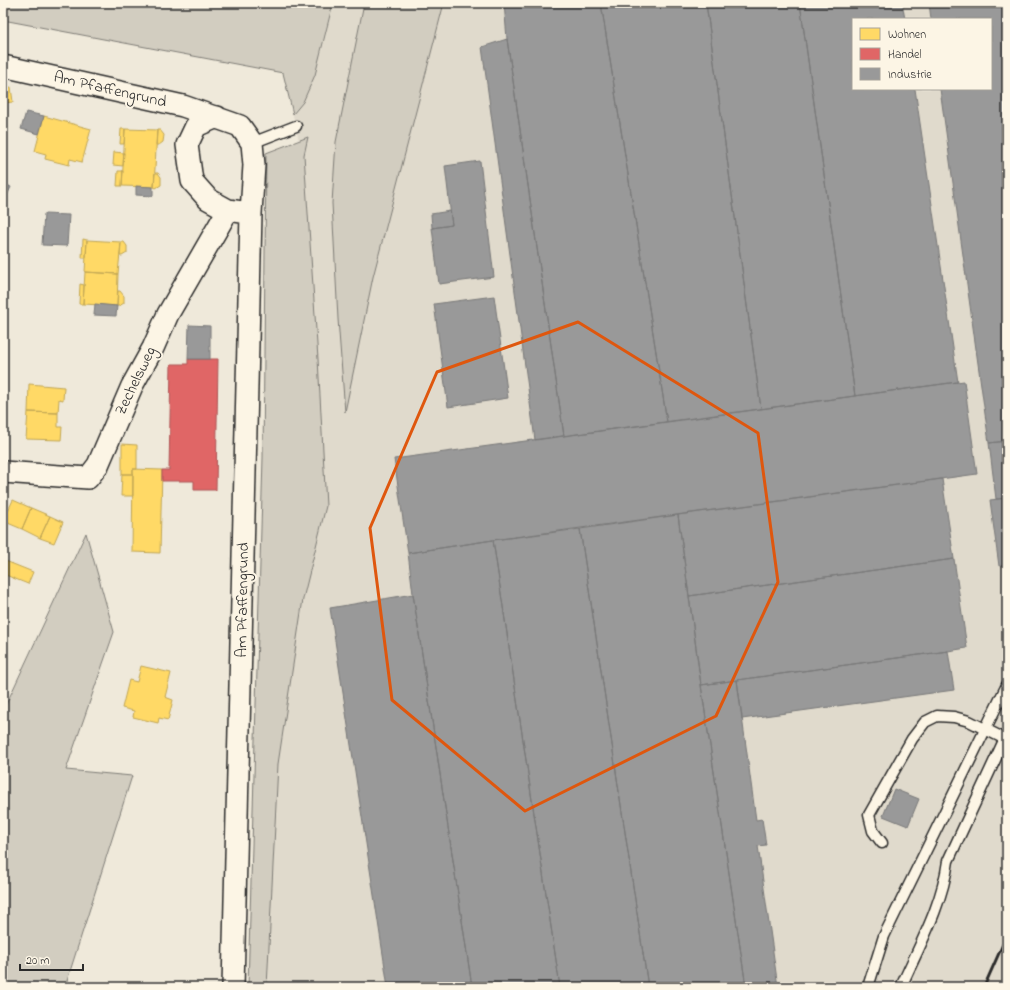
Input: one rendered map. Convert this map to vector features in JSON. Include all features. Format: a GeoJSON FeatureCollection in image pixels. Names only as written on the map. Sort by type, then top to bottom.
{"type":"FeatureCollection","features":[{"type":"Feature","properties":{"kind":"street","name":"Am Pfaffengrund"},"geometry":{"type":"LineString","coordinates":[[3,66],[183,106],[240,126],[252,143],[254,165],[251,213],[233,987]]}},
{"type":"Feature","properties":{"kind":"street"},"geometry":{"type":"LineString","coordinates":[[217,118],[196,126],[187,145],[192,181],[208,199],[228,210],[251,213]]}},
{"type":"Feature","properties":{"kind":"street","name":"Zechelsweg"},"geometry":{"type":"LineString","coordinates":[[3,472],[88,478],[98,465],[132,386],[168,314],[228,210]]}},
{"type":"Feature","properties":{"kind":"lane"},"geometry":{"type":"LineString","coordinates":[[252,143],[296,126]]}},
{"type":"Feature","properties":{"kind":"lane"},"geometry":{"type":"LineString","coordinates":[[868,987],[884,936],[1007,685]]}},
{"type":"Feature","properties":{"kind":"lane"},"geometry":{"type":"LineString","coordinates":[[882,843],[873,831],[869,815],[912,739],[925,722],[937,716],[954,717],[969,721],[1006,738],[948,861],[946,878],[938,906],[901,987]]}},
{"type":"Feature","properties":{"kind":"highlighted area"},"geometry":{"type":"Polygon","coordinates":[[[578,322],[758,433],[778,582],[716,716],[525,811],[392,700],[370,528],[437,372],[578,322]]]}},
{"type":"Feature","properties":{"kind":"shaded area"},"geometry":{"type":"Polygon","coordinates":[[[3,3],[333,3],[315,75],[303,102],[293,114],[283,73],[3,20],[3,3]]]}},
{"type":"Feature","properties":{"kind":"shaded area"},"geometry":{"type":"Polygon","coordinates":[[[333,3],[1007,3],[1007,987],[248,987],[263,458],[266,153],[299,141],[283,73],[321,54],[333,3]]]}},
{"type":"Feature","properties":{"kind":"shaded area"},"geometry":{"type":"Polygon","coordinates":[[[364,3],[444,3],[373,277],[345,412],[338,319],[332,203],[336,142],[364,3]]]}},
{"type":"Feature","properties":{"kind":"shaded area"},"geometry":{"type":"Polygon","coordinates":[[[308,137],[304,155],[318,359],[326,506],[303,599],[278,764],[267,987],[248,987],[263,458],[266,153],[308,137]]]}},
{"type":"Feature","properties":{"kind":"shaded area"},"geometry":{"type":"Polygon","coordinates":[[[86,533],[114,632],[66,770],[132,776],[65,987],[3,987],[3,711],[86,533]]]}},
{"type":"Feature","properties":{"kind":"building: Wohnen"},"geometry":{"type":"Polygon","coordinates":[[[11,87],[13,102],[3,103],[3,88],[11,87]]]}},
{"type":"Feature","properties":{"kind":"building: Wohnen"},"geometry":{"type":"Polygon","coordinates":[[[44,116],[91,129],[82,162],[70,159],[69,165],[45,159],[46,154],[35,151],[44,116]]]}},
{"type":"Feature","properties":{"kind":"building: Wohnen"},"geometry":{"type":"Polygon","coordinates":[[[3,129],[6,129],[3,143],[3,129]]]}},
{"type":"Feature","properties":{"kind":"building: Wohnen"},"geometry":{"type":"Polygon","coordinates":[[[121,129],[125,129],[124,144],[120,144],[121,129]]]}},
{"type":"Feature","properties":{"kind":"building: Wohnen"},"geometry":{"type":"Polygon","coordinates":[[[125,129],[157,130],[154,187],[122,186],[125,129]]]}},
{"type":"Feature","properties":{"kind":"building: Wohnen"},"geometry":{"type":"Polygon","coordinates":[[[157,130],[160,130],[164,135],[163,142],[159,145],[156,145],[157,130]]]}},
{"type":"Feature","properties":{"kind":"building: Wohnen"},"geometry":{"type":"Polygon","coordinates":[[[114,152],[124,153],[123,166],[113,165],[114,152]]]}},
{"type":"Feature","properties":{"kind":"building: Wohnen"},"geometry":{"type":"Polygon","coordinates":[[[118,171],[123,171],[122,186],[117,186],[118,171]]]}},
{"type":"Feature","properties":{"kind":"building: Wohnen"},"geometry":{"type":"Polygon","coordinates":[[[155,173],[158,173],[161,177],[161,185],[156,188],[154,187],[155,173]]]}},
{"type":"Feature","properties":{"kind":"building: Wohnen"},"geometry":{"type":"Polygon","coordinates":[[[83,239],[87,240],[86,258],[82,258],[83,239]]]}},
{"type":"Feature","properties":{"kind":"building: Wohnen"},"geometry":{"type":"Polygon","coordinates":[[[87,240],[121,242],[118,274],[85,272],[87,240]]]}},
{"type":"Feature","properties":{"kind":"building: Wohnen"},"geometry":{"type":"Polygon","coordinates":[[[121,242],[124,242],[127,246],[127,253],[120,256],[121,242]]]}},
{"type":"Feature","properties":{"kind":"building: Wohnen"},"geometry":{"type":"Polygon","coordinates":[[[85,272],[118,274],[117,306],[83,304],[85,272]]]}},
{"type":"Feature","properties":{"kind":"building: Wohnen"},"geometry":{"type":"Polygon","coordinates":[[[80,284],[84,285],[83,304],[79,304],[80,284]]]}},
{"type":"Feature","properties":{"kind":"building: Wohnen"},"geometry":{"type":"Polygon","coordinates":[[[118,291],[120,291],[124,296],[124,303],[117,306],[118,291]]]}},
{"type":"Feature","properties":{"kind":"building: Wohnen"},"geometry":{"type":"Polygon","coordinates":[[[29,384],[64,387],[63,400],[59,399],[58,413],[28,412],[29,384]]]}},
{"type":"Feature","properties":{"kind":"building: Wohnen"},"geometry":{"type":"Polygon","coordinates":[[[28,412],[58,413],[58,427],[62,427],[61,440],[26,439],[28,412]]]}},
{"type":"Feature","properties":{"kind":"building: Wohnen"},"geometry":{"type":"Polygon","coordinates":[[[122,444],[137,445],[137,469],[133,469],[133,474],[122,474],[122,444]]]}},
{"type":"Feature","properties":{"kind":"building: Wohnen"},"geometry":{"type":"Polygon","coordinates":[[[133,469],[162,470],[160,553],[132,552],[133,469]]]}},
{"type":"Feature","properties":{"kind":"building: Wohnen"},"geometry":{"type":"Polygon","coordinates":[[[122,474],[133,474],[133,496],[121,496],[122,474]]]}},
{"type":"Feature","properties":{"kind":"building: Wohnen"},"geometry":{"type":"Polygon","coordinates":[[[13,500],[31,508],[22,529],[3,521],[13,500]]]}},
{"type":"Feature","properties":{"kind":"building: Wohnen"},"geometry":{"type":"Polygon","coordinates":[[[31,508],[50,516],[40,538],[22,529],[31,508]]]}},
{"type":"Feature","properties":{"kind":"building: Wohnen"},"geometry":{"type":"Polygon","coordinates":[[[50,516],[63,522],[54,543],[40,538],[50,516]]]}},
{"type":"Feature","properties":{"kind":"building: Wohnen"},"geometry":{"type":"Polygon","coordinates":[[[3,560],[33,572],[28,584],[3,574],[3,560]]]}},
{"type":"Feature","properties":{"kind":"building: Wohnen"},"geometry":{"type":"Polygon","coordinates":[[[141,666],[171,673],[165,697],[173,700],[168,720],[159,718],[158,723],[133,717],[134,711],[122,708],[129,680],[137,682],[141,666]]]}},
{"type":"Feature","properties":{"kind":"building: Handel"},"geometry":{"type":"Polygon","coordinates":[[[188,359],[218,359],[216,490],[194,490],[194,481],[162,481],[162,470],[169,470],[171,364],[188,364],[188,359]]]}},
{"type":"Feature","properties":{"kind":"building: Industrie"},"geometry":{"type":"Polygon","coordinates":[[[504,3],[601,3],[667,422],[564,436],[507,39],[504,3]]]}},
{"type":"Feature","properties":{"kind":"building: Industrie"},"geometry":{"type":"Polygon","coordinates":[[[601,3],[706,3],[761,409],[667,422],[601,3]]]}},
{"type":"Feature","properties":{"kind":"building: Industrie"},"geometry":{"type":"Polygon","coordinates":[[[706,3],[800,3],[855,396],[761,409],[706,3]]]}},
{"type":"Feature","properties":{"kind":"building: Industrie"},"geometry":{"type":"Polygon","coordinates":[[[800,3],[902,3],[905,18],[852,18],[852,90],[915,90],[958,382],[855,396],[800,3]]]}},
{"type":"Feature","properties":{"kind":"building: Industrie"},"geometry":{"type":"Polygon","coordinates":[[[929,3],[1007,3],[1007,441],[989,443],[940,90],[992,90],[992,18],[931,18],[929,3]]]}},
{"type":"Feature","properties":{"kind":"building: Industrie"},"geometry":{"type":"Polygon","coordinates":[[[507,39],[564,436],[535,440],[482,47],[507,39]]]}},
{"type":"Feature","properties":{"kind":"building: Industrie"},"geometry":{"type":"Polygon","coordinates":[[[26,112],[44,116],[39,134],[21,129],[26,112]]]}},
{"type":"Feature","properties":{"kind":"building: Industrie"},"geometry":{"type":"Polygon","coordinates":[[[480,161],[494,277],[439,284],[432,228],[452,225],[445,166],[480,161]]]}},
{"type":"Feature","properties":{"kind":"building: Industrie"},"geometry":{"type":"Polygon","coordinates":[[[3,183],[11,187],[3,204],[3,183]]]}},
{"type":"Feature","properties":{"kind":"building: Industrie"},"geometry":{"type":"Polygon","coordinates":[[[136,186],[153,187],[153,196],[136,195],[136,186]]]}},
{"type":"Feature","properties":{"kind":"building: Industrie"},"geometry":{"type":"Polygon","coordinates":[[[450,211],[452,225],[432,228],[431,214],[450,211]]]}},
{"type":"Feature","properties":{"kind":"building: Industrie"},"geometry":{"type":"Polygon","coordinates":[[[44,214],[69,215],[67,246],[42,245],[44,214]]]}},
{"type":"Feature","properties":{"kind":"building: Industrie"},"geometry":{"type":"Polygon","coordinates":[[[494,296],[508,398],[448,407],[434,304],[494,296]]]}},
{"type":"Feature","properties":{"kind":"building: Industrie"},"geometry":{"type":"Polygon","coordinates":[[[95,304],[117,306],[116,316],[94,315],[95,304]]]}},
{"type":"Feature","properties":{"kind":"building: Industrie"},"geometry":{"type":"Polygon","coordinates":[[[189,325],[210,326],[210,359],[188,359],[189,325]]]}},
{"type":"Feature","properties":{"kind":"building: Industrie"},"geometry":{"type":"Polygon","coordinates":[[[964,381],[977,474],[408,553],[394,459],[964,381]]]}},
{"type":"Feature","properties":{"kind":"building: Industrie"},"geometry":{"type":"Polygon","coordinates":[[[1007,441],[1007,498],[996,499],[989,443],[1007,441]]]}},
{"type":"Feature","properties":{"kind":"building: Industrie"},"geometry":{"type":"Polygon","coordinates":[[[942,479],[954,559],[689,596],[678,515],[942,479]]]}},
{"type":"Feature","properties":{"kind":"building: Industrie"},"geometry":{"type":"Polygon","coordinates":[[[1007,498],[1007,565],[999,566],[990,500],[1007,498]]]}},
{"type":"Feature","properties":{"kind":"building: Industrie"},"geometry":{"type":"Polygon","coordinates":[[[678,515],[701,685],[746,987],[648,987],[580,529],[678,515]]]}},
{"type":"Feature","properties":{"kind":"building: Industrie"},"geometry":{"type":"Polygon","coordinates":[[[580,529],[648,987],[560,987],[493,540],[580,529]]]}},
{"type":"Feature","properties":{"kind":"building: Industrie"},"geometry":{"type":"Polygon","coordinates":[[[493,540],[560,987],[472,987],[413,594],[408,553],[493,540]]]}},
{"type":"Feature","properties":{"kind":"building: Industrie"},"geometry":{"type":"Polygon","coordinates":[[[954,559],[967,648],[701,685],[689,596],[954,559]]]}},
{"type":"Feature","properties":{"kind":"building: Industrie"},"geometry":{"type":"Polygon","coordinates":[[[413,594],[472,987],[388,987],[330,608],[413,594]]]}},
{"type":"Feature","properties":{"kind":"building: Industrie"},"geometry":{"type":"Polygon","coordinates":[[[948,651],[954,690],[742,719],[737,680],[948,651]]]}},
{"type":"Feature","properties":{"kind":"building: Industrie"},"geometry":{"type":"Polygon","coordinates":[[[737,680],[756,820],[762,819],[766,845],[758,846],[778,987],[746,987],[701,685],[737,680]]]}},
{"type":"Feature","properties":{"kind":"building: Industrie"},"geometry":{"type":"Polygon","coordinates":[[[894,789],[919,799],[908,826],[883,816],[894,789]]]}},
{"type":"Feature","properties":{"kind":"railway"},"geometry":{"type":"LineString","coordinates":[[984,987],[1007,935]]}}]}
